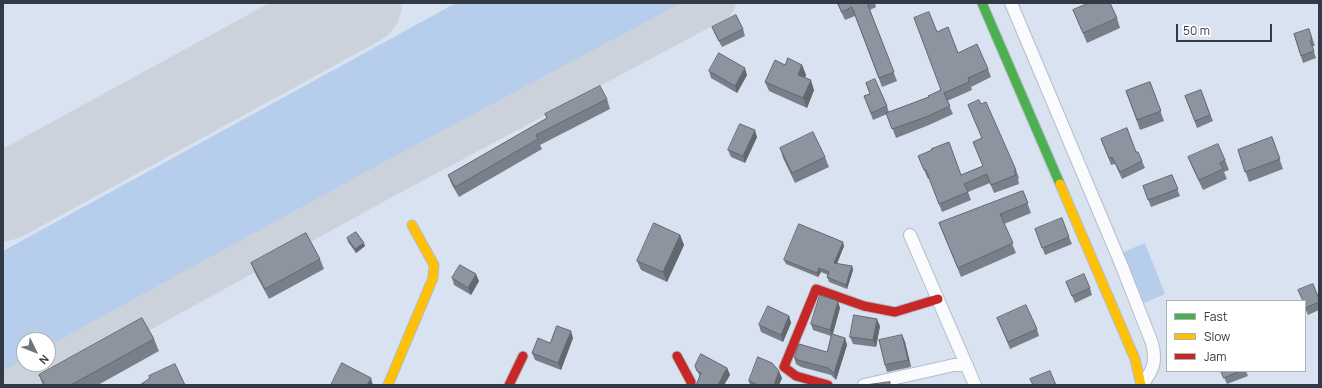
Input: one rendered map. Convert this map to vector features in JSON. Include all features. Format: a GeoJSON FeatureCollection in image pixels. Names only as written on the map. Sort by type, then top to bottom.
{"type":"FeatureCollection","features":[{"type":"Feature","properties":{"kind":"street"},"geometry":{"type":"LineString","coordinates":[[982,3],[1135,360],[1141,385]]}},
{"type":"Feature","properties":{"kind":"street"},"geometry":{"type":"LineString","coordinates":[[1011,3],[1121,264],[1152,343],[1155,353],[1155,361],[1151,372],[1141,385]]}},
{"type":"Feature","properties":{"kind":"street"},"geometry":{"type":"LineString","coordinates":[[388,385],[433,278],[434,265],[412,226]]}},
{"type":"Feature","properties":{"kind":"street"},"geometry":{"type":"LineString","coordinates":[[910,235],[975,385]]}},
{"type":"Feature","properties":{"kind":"street"},"geometry":{"type":"LineString","coordinates":[[828,385],[796,376],[784,367],[816,289],[864,306],[895,312],[938,299]]}},
{"type":"Feature","properties":{"kind":"street"},"geometry":{"type":"LineString","coordinates":[[509,385],[523,356]]}},
{"type":"Feature","properties":{"kind":"street"},"geometry":{"type":"LineString","coordinates":[[677,356],[691,382],[691,385]]}},
{"type":"Feature","properties":{"kind":"street"},"geometry":{"type":"LineString","coordinates":[[864,385],[954,365],[967,365]]}},
{"type":"Feature","properties":{"kind":"shaded area"},"geometry":{"type":"Polygon","coordinates":[[[456,3],[696,3],[56,354],[56,332],[16,332],[16,372],[22,372],[3,382],[3,251],[456,3]]]}},
{"type":"Feature","properties":{"kind":"shaded area"},"geometry":{"type":"Polygon","coordinates":[[[1145,243],[1165,294],[1140,305],[1119,254],[1145,243]]]}},
{"type":"Feature","properties":{"kind":"building"},"geometry":{"type":"Polygon","coordinates":[[[838,3],[867,3],[894,72],[879,78],[852,7],[842,12],[838,3]]]}},
{"type":"Feature","properties":{"kind":"building"},"geometry":{"type":"Polygon","coordinates":[[[1089,3],[1110,3],[1117,18],[1083,33],[1073,10],[1089,3]]]}},
{"type":"Feature","properties":{"kind":"building"},"geometry":{"type":"Polygon","coordinates":[[[929,12],[937,32],[948,27],[958,53],[977,44],[988,69],[968,78],[969,82],[944,93],[950,106],[926,117],[892,129],[886,113],[929,97],[928,96],[941,90],[914,18],[929,12]]]}},
{"type":"Feature","properties":{"kind":"building"},"geometry":{"type":"Polygon","coordinates":[[[736,15],[743,29],[719,41],[712,27],[736,15]]]}},
{"type":"Feature","properties":{"kind":"building"},"geometry":{"type":"Polygon","coordinates":[[[1309,29],[1312,39],[1310,40],[1314,51],[1301,56],[1294,34],[1309,29]]]}},
{"type":"Feature","properties":{"kind":"building"},"geometry":{"type":"Polygon","coordinates":[[[719,53],[745,68],[735,86],[709,71],[719,53]]]}},
{"type":"Feature","properties":{"kind":"building"},"geometry":{"type":"Polygon","coordinates":[[[788,58],[802,65],[798,75],[811,80],[803,98],[765,82],[775,60],[785,65],[788,58]]]}},
{"type":"Feature","properties":{"kind":"building"},"geometry":{"type":"Polygon","coordinates":[[[875,79],[887,106],[871,113],[864,96],[870,94],[866,83],[875,79]]]}},
{"type":"Feature","properties":{"kind":"building"},"geometry":{"type":"Polygon","coordinates":[[[1150,82],[1161,111],[1137,120],[1126,91],[1150,82]]]}},
{"type":"Feature","properties":{"kind":"building"},"geometry":{"type":"Polygon","coordinates":[[[600,86],[607,99],[536,135],[538,139],[455,187],[448,175],[547,118],[545,114],[600,86]]]}},
{"type":"Feature","properties":{"kind":"building"},"geometry":{"type":"Polygon","coordinates":[[[1201,90],[1210,115],[1195,121],[1185,96],[1201,90]]]}},
{"type":"Feature","properties":{"kind":"building"},"geometry":{"type":"Polygon","coordinates":[[[979,100],[981,104],[986,102],[1016,170],[1014,171],[1016,175],[991,185],[987,174],[964,184],[968,192],[939,204],[926,170],[924,170],[918,156],[949,142],[961,175],[983,166],[973,142],[982,138],[968,105],[979,100]]]}},
{"type":"Feature","properties":{"kind":"building"},"geometry":{"type":"Polygon","coordinates":[[[740,124],[755,130],[743,156],[728,150],[740,124]]]}},
{"type":"Feature","properties":{"kind":"building"},"geometry":{"type":"Polygon","coordinates":[[[1127,128],[1136,152],[1138,152],[1142,161],[1120,172],[1112,157],[1109,158],[1101,139],[1127,128]]]}},
{"type":"Feature","properties":{"kind":"building"},"geometry":{"type":"Polygon","coordinates":[[[813,132],[825,157],[792,173],[780,148],[813,132]]]}},
{"type":"Feature","properties":{"kind":"building"},"geometry":{"type":"Polygon","coordinates":[[[1272,137],[1280,159],[1245,172],[1238,150],[1272,137]]]}},
{"type":"Feature","properties":{"kind":"building"},"geometry":{"type":"Polygon","coordinates":[[[1218,144],[1225,160],[1220,163],[1223,169],[1199,180],[1188,157],[1218,144]]]}},
{"type":"Feature","properties":{"kind":"building"},"geometry":{"type":"Polygon","coordinates":[[[1172,175],[1178,189],[1148,200],[1143,186],[1172,175]]]}},
{"type":"Feature","properties":{"kind":"building"},"geometry":{"type":"Polygon","coordinates":[[[1023,191],[1028,203],[1000,214],[1013,243],[958,268],[939,223],[1023,191]]]}},
{"type":"Feature","properties":{"kind":"building"},"geometry":{"type":"Polygon","coordinates":[[[1062,218],[1069,237],[1042,248],[1035,229],[1062,218]]]}},
{"type":"Feature","properties":{"kind":"building"},"geometry":{"type":"Polygon","coordinates":[[[654,223],[680,235],[663,272],[637,261],[654,223]]]}},
{"type":"Feature","properties":{"kind":"building"},"geometry":{"type":"Polygon","coordinates":[[[799,224],[843,242],[834,263],[852,266],[846,285],[827,277],[829,272],[819,268],[817,273],[784,260],[799,224]]]}},
{"type":"Feature","properties":{"kind":"building"},"geometry":{"type":"Polygon","coordinates":[[[356,232],[364,243],[355,249],[347,238],[356,232]]]}},
{"type":"Feature","properties":{"kind":"building"},"geometry":{"type":"Polygon","coordinates":[[[306,233],[320,259],[265,289],[251,263],[306,233]]]}},
{"type":"Feature","properties":{"kind":"building"},"geometry":{"type":"Polygon","coordinates":[[[460,265],[476,274],[468,288],[452,278],[460,265]]]}},
{"type":"Feature","properties":{"kind":"building"},"geometry":{"type":"Polygon","coordinates":[[[1084,274],[1090,288],[1072,296],[1066,282],[1084,274]]]}},
{"type":"Feature","properties":{"kind":"building"},"geometry":{"type":"Polygon","coordinates":[[[1313,284],[1319,302],[1306,308],[1306,300],[1303,300],[1298,290],[1313,284]]]}},
{"type":"Feature","properties":{"kind":"building"},"geometry":{"type":"Polygon","coordinates":[[[820,295],[838,301],[830,330],[811,324],[820,295]]]}},
{"type":"Feature","properties":{"kind":"building"},"geometry":{"type":"Polygon","coordinates":[[[1026,305],[1037,329],[1008,342],[997,318],[1026,305]]]}},
{"type":"Feature","properties":{"kind":"building"},"geometry":{"type":"Polygon","coordinates":[[[768,306],[789,316],[781,335],[759,325],[768,306]]]}},
{"type":"Feature","properties":{"kind":"building"},"geometry":{"type":"Polygon","coordinates":[[[854,315],[877,319],[873,340],[850,337],[854,315]]]}},
{"type":"Feature","properties":{"kind":"building"},"geometry":{"type":"Polygon","coordinates":[[[142,318],[154,339],[71,385],[45,385],[39,375],[44,372],[56,372],[56,366],[142,318]]]}},
{"type":"Feature","properties":{"kind":"building"},"geometry":{"type":"Polygon","coordinates":[[[557,326],[571,331],[558,363],[532,353],[538,338],[550,343],[557,326]]]}},
{"type":"Feature","properties":{"kind":"building"},"geometry":{"type":"Polygon","coordinates":[[[832,334],[845,338],[834,373],[828,368],[798,360],[794,357],[799,344],[827,352],[832,334]]]}},
{"type":"Feature","properties":{"kind":"building"},"geometry":{"type":"Polygon","coordinates":[[[902,335],[908,360],[885,365],[879,340],[902,335]]]}},
{"type":"Feature","properties":{"kind":"building"},"geometry":{"type":"Polygon","coordinates":[[[701,354],[727,368],[718,385],[696,385],[701,373],[697,371],[695,366],[701,354]]]}},
{"type":"Feature","properties":{"kind":"building"},"geometry":{"type":"Polygon","coordinates":[[[758,357],[772,363],[779,371],[774,385],[758,385],[749,381],[758,357]]]}},
{"type":"Feature","properties":{"kind":"building"},"geometry":{"type":"Polygon","coordinates":[[[342,363],[371,378],[367,385],[331,385],[342,363]]]}},
{"type":"Feature","properties":{"kind":"building"},"geometry":{"type":"Polygon","coordinates":[[[175,364],[185,385],[140,385],[150,378],[149,376],[175,364]]]}},
{"type":"Feature","properties":{"kind":"building"},"geometry":{"type":"Polygon","coordinates":[[[1050,371],[1056,385],[1033,385],[1030,379],[1050,371]]]}},
{"type":"Feature","properties":{"kind":"building"},"geometry":{"type":"Polygon","coordinates":[[[1221,372],[1238,372],[1224,378],[1221,372]]]}},
{"type":"Feature","properties":{"kind":"building"},"geometry":{"type":"Polygon","coordinates":[[[890,382],[890,385],[866,385],[890,382]]]}},
{"type":"Feature","properties":{"kind":"taxiway"},"geometry":{"type":"LineString","coordinates":[[13,385],[387,180],[718,3]]}},
{"type":"Feature","properties":{"kind":"runway"},"geometry":{"type":"LineString","coordinates":[[3,198],[359,3]]}},
{"type":"Feature","properties":{"kind":"traffic: fast"},"geometry":{"type":"LineString","coordinates":[[982,3],[1060,184]]}},
{"type":"Feature","properties":{"kind":"traffic: slow"},"geometry":{"type":"LineString","coordinates":[[1060,184],[1135,359],[1141,385]]}},
{"type":"Feature","properties":{"kind":"traffic: slow"},"geometry":{"type":"LineString","coordinates":[[388,385],[433,278],[434,265],[412,225]]}},
{"type":"Feature","properties":{"kind":"traffic: jam"},"geometry":{"type":"LineString","coordinates":[[828,385],[796,376],[784,367],[816,289],[864,306],[895,312],[938,299]]}},
{"type":"Feature","properties":{"kind":"traffic: jam"},"geometry":{"type":"LineString","coordinates":[[509,385],[523,356]]}},
{"type":"Feature","properties":{"kind":"traffic: jam"},"geometry":{"type":"LineString","coordinates":[[677,356],[691,382],[691,385]]}}]}
